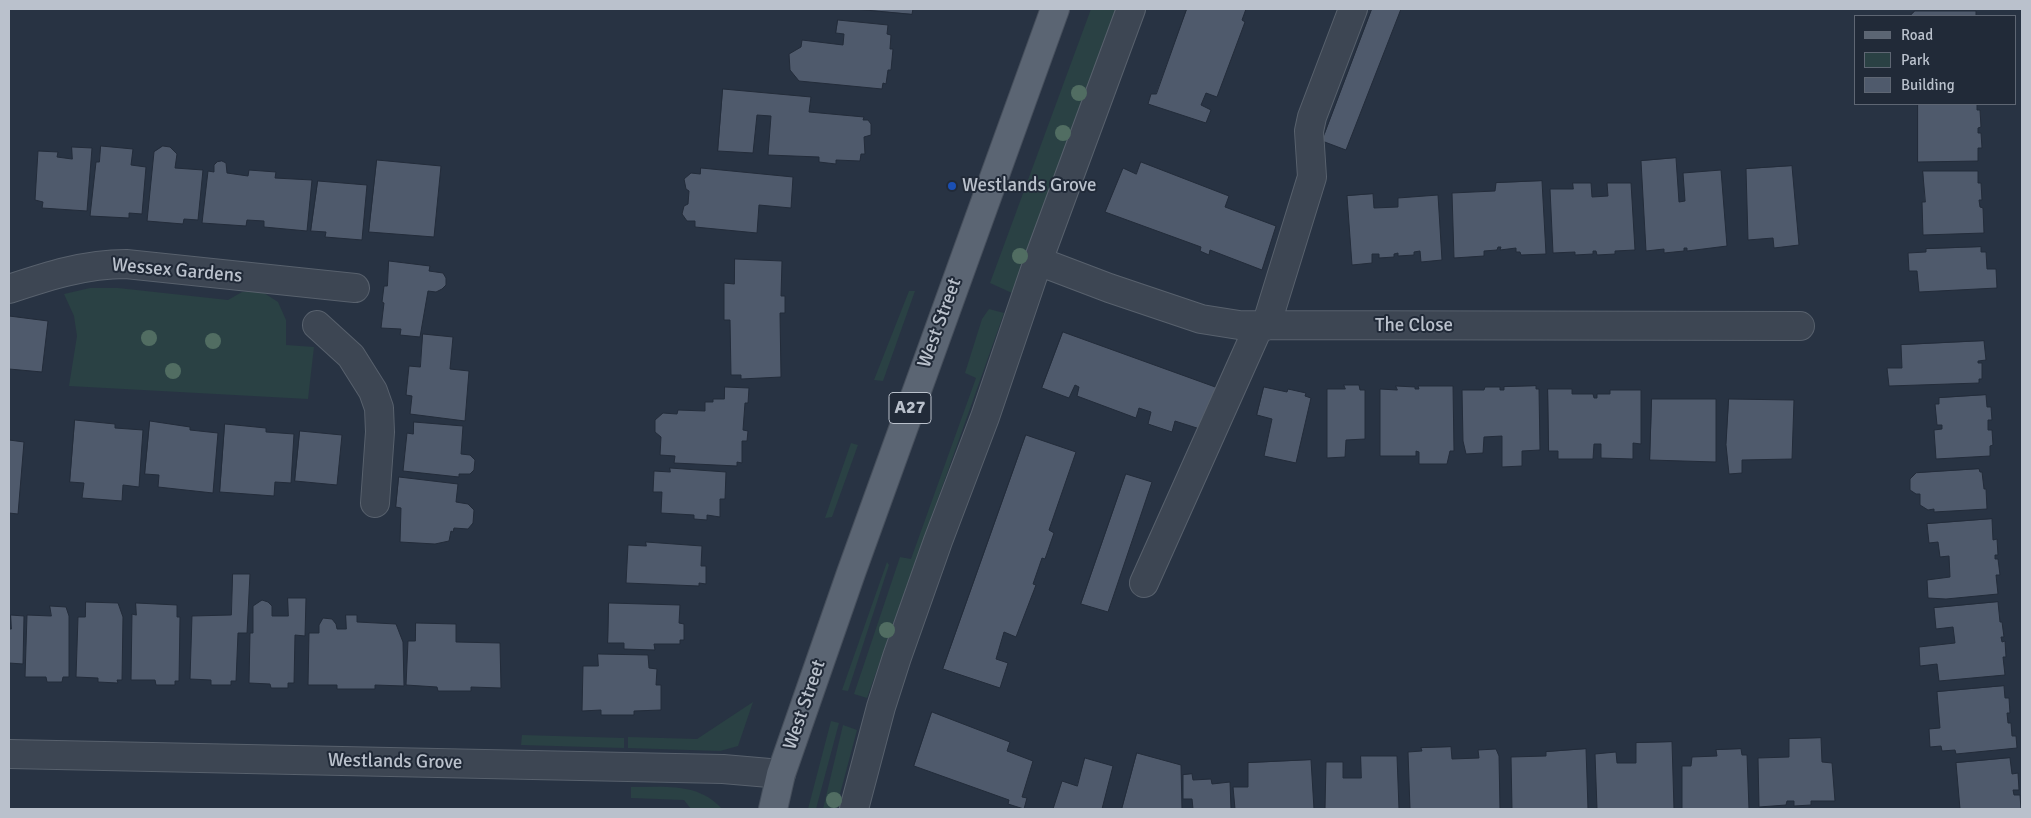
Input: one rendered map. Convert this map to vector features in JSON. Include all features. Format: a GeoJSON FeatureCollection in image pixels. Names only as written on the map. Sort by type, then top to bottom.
{"type":"FeatureCollection","features":[{"type":"Feature","properties":{"kind":"main road","name":"West Street"},"geometry":{"type":"LineString","coordinates":[[773,809],[781,774],[857,554],[1055,9]]}},
{"type":"Feature","properties":{"kind":"street"},"geometry":{"type":"LineString","coordinates":[[854,809],[881,707],[897,657],[1038,261],[1131,9]]}},
{"type":"Feature","properties":{"kind":"street"},"geometry":{"type":"LineString","coordinates":[[1144,583],[1262,326],[1312,177],[1310,131],[1312,117],[1353,9]]}},
{"type":"Feature","properties":{"kind":"street","name":"The Close"},"geometry":{"type":"LineString","coordinates":[[1038,261],[1109,288],[1201,319],[1239,326],[1800,326]]}},
{"type":"Feature","properties":{"kind":"street","name":"Wessex Gardens"},"geometry":{"type":"LineString","coordinates":[[9,289],[78,268],[104,264],[126,264],[355,288]]}},
{"type":"Feature","properties":{"kind":"street"},"geometry":{"type":"LineString","coordinates":[[319,284],[316,331],[351,356],[373,391],[379,408],[380,432],[375,503]]}},
{"type":"Feature","properties":{"kind":"street","name":"Westlands Grove"},"geometry":{"type":"LineString","coordinates":[[9,754],[723,769],[781,774]]}},
{"type":"Feature","properties":{"kind":"green space"},"geometry":{"type":"Polygon","coordinates":[[[1091,9],[1117,9],[1012,293],[990,283],[1091,9]]]}},
{"type":"Feature","properties":{"kind":"green space"},"geometry":{"type":"Polygon","coordinates":[[[90,288],[118,288],[228,300],[242,292],[261,291],[278,302],[286,320],[286,345],[314,347],[308,399],[69,386],[77,336],[74,316],[64,294],[90,288]]]}},
{"type":"Feature","properties":{"kind":"green space"},"geometry":{"type":"Polygon","coordinates":[[[909,291],[915,291],[883,381],[874,380],[909,291]]]}},
{"type":"Feature","properties":{"kind":"green space"},"geometry":{"type":"Polygon","coordinates":[[[989,309],[1004,313],[867,698],[854,694],[900,557],[911,559],[976,378],[965,373],[982,319],[989,309]]]}},
{"type":"Feature","properties":{"kind":"green space"},"geometry":{"type":"Polygon","coordinates":[[[851,443],[858,445],[832,517],[825,518],[851,443]]]}},
{"type":"Feature","properties":{"kind":"green space"},"geometry":{"type":"Polygon","coordinates":[[[887,562],[889,565],[848,691],[842,690],[887,562]]]}},
{"type":"Feature","properties":{"kind":"green space"},"geometry":{"type":"Polygon","coordinates":[[[753,702],[738,746],[720,751],[628,748],[628,737],[697,739],[753,702]]]}},
{"type":"Feature","properties":{"kind":"green space"},"geometry":{"type":"Polygon","coordinates":[[[831,721],[839,723],[816,809],[808,809],[831,721]]]}},
{"type":"Feature","properties":{"kind":"green space"},"geometry":{"type":"Polygon","coordinates":[[[843,725],[857,730],[836,809],[823,809],[843,725]]]}},
{"type":"Feature","properties":{"kind":"green space"},"geometry":{"type":"Polygon","coordinates":[[[522,735],[624,738],[624,748],[521,745],[522,735]]]}},
{"type":"Feature","properties":{"kind":"green space"},"geometry":{"type":"Polygon","coordinates":[[[631,787],[668,787],[692,790],[713,800],[722,809],[691,809],[684,800],[631,798],[631,787]]]}},
{"type":"Feature","properties":{"kind":"building"},"geometry":{"type":"Polygon","coordinates":[[[855,9],[913,9],[912,14],[855,9]]]}},
{"type":"Feature","properties":{"kind":"building"},"geometry":{"type":"Polygon","coordinates":[[[1187,9],[1246,9],[1242,20],[1245,22],[1217,97],[1206,93],[1201,105],[1211,110],[1206,123],[1148,104],[1151,94],[1156,94],[1187,9]]]}},
{"type":"Feature","properties":{"kind":"building"},"geometry":{"type":"Polygon","coordinates":[[[1372,9],[1401,9],[1346,150],[1322,141],[1372,9]]]}},
{"type":"Feature","properties":{"kind":"building"},"geometry":{"type":"Polygon","coordinates":[[[1915,11],[1976,11],[1976,15],[1911,15],[1915,11]]]}},
{"type":"Feature","properties":{"kind":"building"},"geometry":{"type":"Polygon","coordinates":[[[838,20],[888,25],[887,34],[891,35],[890,49],[893,49],[891,70],[888,70],[886,84],[883,83],[882,89],[799,81],[790,70],[789,54],[801,47],[802,40],[843,45],[844,34],[836,33],[838,20]]]}},
{"type":"Feature","properties":{"kind":"building"},"geometry":{"type":"Polygon","coordinates":[[[723,89],[811,97],[809,112],[864,117],[863,120],[868,120],[871,124],[871,135],[864,137],[865,154],[861,154],[860,161],[836,160],[836,164],[819,162],[819,157],[768,155],[771,116],[757,115],[753,153],[718,151],[723,89]]]}},
{"type":"Feature","properties":{"kind":"building"},"geometry":{"type":"Polygon","coordinates":[[[1918,105],[1977,105],[1977,110],[1980,110],[1981,127],[1978,128],[1978,133],[1981,133],[1982,148],[1978,148],[1978,161],[1918,162],[1918,105]]]}},
{"type":"Feature","properties":{"kind":"building"},"geometry":{"type":"Polygon","coordinates":[[[101,146],[133,149],[131,165],[146,167],[142,214],[129,213],[129,218],[90,216],[96,162],[99,162],[101,146]]]}},
{"type":"Feature","properties":{"kind":"building"},"geometry":{"type":"Polygon","coordinates":[[[163,146],[170,147],[177,154],[175,168],[203,170],[198,220],[184,219],[183,224],[147,221],[154,152],[163,146]]]}},
{"type":"Feature","properties":{"kind":"building"},"geometry":{"type":"Polygon","coordinates":[[[72,147],[92,148],[87,211],[42,208],[43,202],[35,200],[38,151],[58,152],[57,157],[72,159],[72,147]]]}},
{"type":"Feature","properties":{"kind":"building"},"geometry":{"type":"Polygon","coordinates":[[[1676,158],[1679,202],[1685,201],[1683,173],[1721,170],[1727,246],[1687,251],[1687,248],[1684,248],[1684,251],[1664,253],[1664,249],[1646,251],[1641,161],[1676,158]]]}},
{"type":"Feature","properties":{"kind":"building"},"geometry":{"type":"Polygon","coordinates":[[[377,160],[441,166],[434,237],[369,232],[377,160]]]}},
{"type":"Feature","properties":{"kind":"building"},"geometry":{"type":"Polygon","coordinates":[[[222,161],[226,163],[227,173],[248,176],[249,170],[276,172],[275,178],[312,180],[307,231],[264,227],[264,221],[247,220],[246,226],[202,223],[208,171],[214,172],[214,165],[222,161]]]}},
{"type":"Feature","properties":{"kind":"building"},"geometry":{"type":"Polygon","coordinates":[[[1141,162],[1229,196],[1225,207],[1276,226],[1262,270],[1210,250],[1209,255],[1200,251],[1201,247],[1105,212],[1123,168],[1136,174],[1141,162]]]}},
{"type":"Feature","properties":{"kind":"building"},"geometry":{"type":"Polygon","coordinates":[[[1792,166],[1799,245],[1774,248],[1773,238],[1748,240],[1746,169],[1792,166]]]}},
{"type":"Feature","properties":{"kind":"building"},"geometry":{"type":"Polygon","coordinates":[[[701,168],[793,177],[791,208],[759,205],[757,233],[695,227],[695,221],[687,221],[682,214],[684,206],[688,204],[689,191],[686,189],[684,179],[691,173],[700,174],[701,168]]]}},
{"type":"Feature","properties":{"kind":"building"},"geometry":{"type":"Polygon","coordinates":[[[1923,171],[1978,171],[1978,183],[1981,183],[1982,200],[1979,200],[1980,207],[1983,208],[1984,233],[1923,235],[1922,202],[1925,202],[1923,171]]]}},
{"type":"Feature","properties":{"kind":"building"},"geometry":{"type":"Polygon","coordinates":[[[318,181],[367,185],[362,240],[325,237],[326,232],[311,231],[318,181]]]}},
{"type":"Feature","properties":{"kind":"building"},"geometry":{"type":"Polygon","coordinates":[[[1542,181],[1546,254],[1521,255],[1520,252],[1516,252],[1516,248],[1500,250],[1501,247],[1498,247],[1497,250],[1484,251],[1484,256],[1454,258],[1452,193],[1495,191],[1496,183],[1542,181]]]}},
{"type":"Feature","properties":{"kind":"building"},"geometry":{"type":"Polygon","coordinates":[[[1573,183],[1591,183],[1592,197],[1608,196],[1607,183],[1631,183],[1635,250],[1615,251],[1615,254],[1597,255],[1596,251],[1593,251],[1593,254],[1575,255],[1575,252],[1553,253],[1550,189],[1573,189],[1573,183]]]}},
{"type":"Feature","properties":{"kind":"building"},"geometry":{"type":"Polygon","coordinates":[[[1373,194],[1374,208],[1398,207],[1398,198],[1438,195],[1442,260],[1421,262],[1420,251],[1414,252],[1414,255],[1398,256],[1398,253],[1394,254],[1394,257],[1379,258],[1379,254],[1372,254],[1372,263],[1352,265],[1347,196],[1373,194]]]}},
{"type":"Feature","properties":{"kind":"building"},"geometry":{"type":"Polygon","coordinates":[[[1981,247],[1981,252],[1986,252],[1987,269],[1996,269],[1997,288],[1919,292],[1917,271],[1909,271],[1908,253],[1926,252],[1926,249],[1981,247]]]}},
{"type":"Feature","properties":{"kind":"building"},"geometry":{"type":"Polygon","coordinates":[[[735,259],[782,261],[781,296],[785,296],[785,313],[780,313],[781,377],[741,379],[741,375],[731,375],[730,320],[724,320],[724,283],[734,284],[735,259]]]}},
{"type":"Feature","properties":{"kind":"building"},"geometry":{"type":"Polygon","coordinates":[[[389,261],[430,266],[429,271],[443,273],[446,278],[446,285],[442,289],[436,292],[428,291],[420,337],[400,335],[401,329],[381,328],[384,303],[382,302],[384,286],[387,286],[389,261]]]}},
{"type":"Feature","properties":{"kind":"building"},"geometry":{"type":"Polygon","coordinates":[[[9,316],[48,321],[42,372],[9,369],[9,316]]]}},
{"type":"Feature","properties":{"kind":"building"},"geometry":{"type":"Polygon","coordinates":[[[1063,332],[1218,388],[1203,430],[1175,421],[1172,432],[1148,424],[1151,412],[1139,408],[1136,418],[1077,396],[1079,387],[1075,385],[1069,398],[1042,388],[1063,332]]]}},
{"type":"Feature","properties":{"kind":"building"},"geometry":{"type":"Polygon","coordinates":[[[423,334],[453,337],[450,369],[469,371],[465,421],[410,414],[412,396],[406,395],[409,366],[420,367],[423,334]]]}},
{"type":"Feature","properties":{"kind":"building"},"geometry":{"type":"Polygon","coordinates":[[[1984,341],[1986,360],[1978,361],[1978,363],[1982,363],[1982,379],[1979,379],[1979,383],[1889,386],[1887,368],[1902,368],[1901,345],[1984,341]]]}},
{"type":"Feature","properties":{"kind":"building"},"geometry":{"type":"Polygon","coordinates":[[[1344,385],[1359,385],[1360,390],[1365,390],[1365,439],[1346,440],[1345,457],[1327,458],[1327,389],[1345,389],[1344,385]]]}},
{"type":"Feature","properties":{"kind":"building"},"geometry":{"type":"Polygon","coordinates":[[[1396,386],[1419,389],[1418,386],[1453,386],[1454,451],[1450,451],[1447,464],[1419,464],[1419,452],[1416,451],[1416,456],[1380,456],[1380,389],[1397,390],[1396,386]]]}},
{"type":"Feature","properties":{"kind":"building"},"geometry":{"type":"Polygon","coordinates":[[[1536,386],[1536,389],[1539,389],[1540,450],[1522,451],[1522,466],[1502,467],[1502,436],[1484,437],[1483,453],[1466,454],[1463,441],[1462,390],[1484,390],[1485,387],[1500,387],[1500,390],[1504,390],[1504,387],[1536,386]]]}},
{"type":"Feature","properties":{"kind":"building"},"geometry":{"type":"Polygon","coordinates":[[[725,387],[749,388],[748,403],[745,403],[743,430],[748,431],[747,441],[742,441],[742,463],[737,462],[737,466],[674,463],[675,456],[660,455],[661,437],[655,432],[655,420],[663,413],[677,414],[678,410],[705,411],[705,402],[713,402],[713,399],[724,399],[725,387]]]}},
{"type":"Feature","properties":{"kind":"building"},"geometry":{"type":"Polygon","coordinates":[[[1264,387],[1287,392],[1288,389],[1306,393],[1305,396],[1311,398],[1296,463],[1264,456],[1272,419],[1257,415],[1264,387]]]}},
{"type":"Feature","properties":{"kind":"building"},"geometry":{"type":"Polygon","coordinates":[[[1548,389],[1572,389],[1572,394],[1593,394],[1594,398],[1597,398],[1597,394],[1610,394],[1610,390],[1641,390],[1641,444],[1633,443],[1633,459],[1601,458],[1601,444],[1594,444],[1593,459],[1558,459],[1558,451],[1549,451],[1548,389]]]}},
{"type":"Feature","properties":{"kind":"building"},"geometry":{"type":"Polygon","coordinates":[[[1986,395],[1987,407],[1991,407],[1992,420],[1988,420],[1988,430],[1992,430],[1993,445],[1990,446],[1990,456],[1936,459],[1934,430],[1942,429],[1942,425],[1937,425],[1935,404],[1939,404],[1939,398],[1986,395]]]}},
{"type":"Feature","properties":{"kind":"building"},"geometry":{"type":"Polygon","coordinates":[[[1652,399],[1716,399],[1716,462],[1650,460],[1652,399]]]}},
{"type":"Feature","properties":{"kind":"building"},"geometry":{"type":"Polygon","coordinates":[[[1729,399],[1794,400],[1792,459],[1742,460],[1742,473],[1729,474],[1726,445],[1729,399]]]}},
{"type":"Feature","properties":{"kind":"building"},"geometry":{"type":"Polygon","coordinates":[[[75,420],[115,424],[115,428],[143,430],[139,487],[123,485],[122,501],[82,498],[84,483],[70,482],[75,420]]]}},
{"type":"Feature","properties":{"kind":"building"},"geometry":{"type":"Polygon","coordinates":[[[150,421],[190,427],[190,430],[218,433],[213,493],[158,487],[159,475],[145,474],[150,421]]]}},
{"type":"Feature","properties":{"kind":"building"},"geometry":{"type":"Polygon","coordinates":[[[414,422],[463,426],[461,454],[470,455],[475,460],[474,470],[470,474],[459,474],[459,477],[403,471],[407,433],[413,434],[414,422]]]}},
{"type":"Feature","properties":{"kind":"building"},"geometry":{"type":"Polygon","coordinates":[[[225,424],[266,428],[266,432],[294,434],[291,483],[275,482],[274,496],[220,492],[225,424]]]}},
{"type":"Feature","properties":{"kind":"building"},"geometry":{"type":"Polygon","coordinates":[[[300,431],[342,435],[337,485],[295,481],[300,431]]]}},
{"type":"Feature","properties":{"kind":"building"},"geometry":{"type":"Polygon","coordinates":[[[1026,435],[1076,452],[1049,530],[1054,533],[1045,559],[1042,558],[1033,584],[1036,585],[1016,637],[1004,632],[996,659],[1008,663],[1000,688],[943,669],[1026,435]]]}},
{"type":"Feature","properties":{"kind":"building"},"geometry":{"type":"Polygon","coordinates":[[[9,440],[24,442],[18,514],[9,513],[9,440]]]}},
{"type":"Feature","properties":{"kind":"building"},"geometry":{"type":"Polygon","coordinates":[[[670,468],[726,472],[725,499],[720,499],[720,517],[707,515],[707,520],[694,519],[694,515],[661,513],[662,492],[653,492],[654,471],[670,472],[670,468]]]}},
{"type":"Feature","properties":{"kind":"building"},"geometry":{"type":"Polygon","coordinates":[[[1979,469],[1982,472],[1984,489],[1986,489],[1987,509],[1934,512],[1934,509],[1928,510],[1920,505],[1920,494],[1910,490],[1910,479],[1916,473],[1979,469]]]}},
{"type":"Feature","properties":{"kind":"building"},"geometry":{"type":"Polygon","coordinates":[[[1126,474],[1152,482],[1108,612],[1081,604],[1126,474]]]}},
{"type":"Feature","properties":{"kind":"building"},"geometry":{"type":"Polygon","coordinates":[[[399,477],[458,484],[456,502],[468,504],[474,510],[473,523],[468,529],[454,528],[453,532],[451,531],[449,541],[435,544],[400,542],[401,508],[396,507],[399,477]]]}},
{"type":"Feature","properties":{"kind":"building"},"geometry":{"type":"Polygon","coordinates":[[[1992,519],[1993,540],[1997,539],[1998,555],[1995,555],[1995,559],[1998,559],[2000,575],[1996,575],[1998,594],[1946,599],[1928,598],[1927,580],[1950,577],[1949,556],[1940,557],[1938,542],[1929,543],[1927,524],[1992,519]]]}},
{"type":"Feature","properties":{"kind":"building"},"geometry":{"type":"Polygon","coordinates":[[[646,542],[702,546],[701,566],[706,566],[706,584],[699,583],[699,586],[626,583],[628,545],[646,546],[646,542]]]}},
{"type":"Feature","properties":{"kind":"building"},"geometry":{"type":"Polygon","coordinates":[[[233,574],[250,574],[247,633],[238,633],[236,681],[231,681],[231,685],[211,685],[211,680],[190,679],[192,616],[231,615],[233,574]]]}},
{"type":"Feature","properties":{"kind":"building"},"geometry":{"type":"Polygon","coordinates":[[[288,598],[306,598],[305,636],[295,635],[294,683],[288,683],[288,688],[271,688],[270,684],[249,683],[250,633],[253,633],[253,606],[262,600],[272,606],[272,616],[288,616],[288,598]]]}},
{"type":"Feature","properties":{"kind":"building"},"geometry":{"type":"Polygon","coordinates":[[[86,602],[118,603],[123,617],[122,680],[117,680],[118,683],[98,682],[98,678],[76,677],[78,617],[85,617],[86,602]]]}},
{"type":"Feature","properties":{"kind":"building"},"geometry":{"type":"Polygon","coordinates":[[[1998,602],[2004,637],[2001,637],[2002,642],[2005,641],[2006,657],[2003,657],[2005,675],[1939,681],[1937,664],[1920,666],[1919,647],[1955,643],[1953,627],[1936,629],[1934,608],[1998,602]]]}},
{"type":"Feature","properties":{"kind":"building"},"geometry":{"type":"Polygon","coordinates":[[[136,603],[177,605],[177,617],[180,617],[179,681],[175,681],[175,685],[156,685],[155,680],[131,680],[132,614],[136,615],[136,603]]]}},
{"type":"Feature","properties":{"kind":"building"},"geometry":{"type":"Polygon","coordinates":[[[609,603],[680,605],[679,623],[684,624],[684,640],[680,640],[680,644],[654,644],[655,650],[624,649],[624,643],[608,643],[609,603]]]}},
{"type":"Feature","properties":{"kind":"building"},"geometry":{"type":"Polygon","coordinates":[[[50,606],[66,607],[69,616],[69,677],[63,677],[62,682],[47,682],[46,677],[25,677],[27,615],[51,616],[50,606]]]}},
{"type":"Feature","properties":{"kind":"building"},"geometry":{"type":"Polygon","coordinates":[[[11,615],[24,616],[23,664],[9,663],[11,615]]]}},
{"type":"Feature","properties":{"kind":"building"},"geometry":{"type":"Polygon","coordinates":[[[346,615],[357,615],[357,622],[396,624],[403,642],[404,686],[375,685],[375,689],[337,689],[337,685],[308,685],[309,633],[319,633],[319,625],[323,618],[332,619],[337,629],[346,629],[346,615]]]}},
{"type":"Feature","properties":{"kind":"building"},"geometry":{"type":"Polygon","coordinates":[[[416,623],[456,624],[456,642],[500,643],[501,688],[471,687],[471,691],[438,691],[437,687],[406,685],[408,641],[415,641],[416,623]]]}},
{"type":"Feature","properties":{"kind":"building"},"geometry":{"type":"Polygon","coordinates":[[[598,654],[648,655],[649,668],[657,669],[656,685],[661,685],[661,710],[634,711],[634,715],[601,715],[601,710],[582,711],[583,666],[598,666],[598,654]]]}},
{"type":"Feature","properties":{"kind":"building"},"geometry":{"type":"Polygon","coordinates":[[[2004,686],[2005,698],[2009,698],[2010,713],[2007,713],[2008,723],[2011,723],[2012,736],[2016,736],[2017,748],[1956,754],[1955,750],[1942,751],[1941,746],[1930,747],[1929,729],[1940,728],[1937,692],[2004,686]]]}},
{"type":"Feature","properties":{"kind":"building"},"geometry":{"type":"Polygon","coordinates":[[[932,712],[1010,742],[1007,751],[1033,761],[1022,797],[1027,798],[1024,809],[1008,804],[1009,800],[914,766],[932,712]]]}},
{"type":"Feature","properties":{"kind":"building"},"geometry":{"type":"Polygon","coordinates":[[[1821,738],[1822,762],[1832,763],[1835,801],[1811,801],[1811,805],[1794,806],[1794,801],[1787,801],[1786,805],[1759,807],[1758,758],[1789,757],[1789,739],[1821,738]]]}},
{"type":"Feature","properties":{"kind":"building"},"geometry":{"type":"Polygon","coordinates":[[[1672,742],[1674,809],[1597,809],[1595,754],[1616,752],[1617,763],[1636,763],[1636,743],[1672,742]]]}},
{"type":"Feature","properties":{"kind":"building"},"geometry":{"type":"Polygon","coordinates":[[[1451,747],[1452,759],[1479,758],[1478,750],[1496,749],[1499,756],[1500,809],[1410,809],[1408,752],[1422,751],[1421,748],[1451,747]]]}},
{"type":"Feature","properties":{"kind":"building"},"geometry":{"type":"Polygon","coordinates":[[[1586,749],[1588,809],[1512,809],[1511,757],[1546,756],[1546,752],[1586,749]]]}},
{"type":"Feature","properties":{"kind":"building"},"geometry":{"type":"Polygon","coordinates":[[[1741,749],[1742,755],[1747,755],[1749,809],[1682,809],[1682,766],[1691,766],[1692,757],[1717,756],[1716,750],[1741,749]]]}},
{"type":"Feature","properties":{"kind":"building"},"geometry":{"type":"Polygon","coordinates":[[[1137,753],[1181,765],[1182,809],[1122,809],[1137,753]]]}},
{"type":"Feature","properties":{"kind":"building"},"geometry":{"type":"Polygon","coordinates":[[[1361,756],[1397,756],[1399,809],[1325,809],[1326,762],[1343,762],[1343,778],[1361,778],[1361,756]]]}},
{"type":"Feature","properties":{"kind":"building"},"geometry":{"type":"Polygon","coordinates":[[[1085,758],[1113,766],[1102,809],[1053,809],[1062,781],[1077,786],[1085,758]]]}},
{"type":"Feature","properties":{"kind":"building"},"geometry":{"type":"Polygon","coordinates":[[[2010,758],[2012,774],[2018,773],[2019,790],[2013,790],[2014,795],[2020,795],[2021,809],[1960,809],[1956,763],[2010,758]]]}},
{"type":"Feature","properties":{"kind":"building"},"geometry":{"type":"Polygon","coordinates":[[[1311,760],[1314,809],[1235,809],[1233,787],[1248,787],[1248,763],[1311,760]]]}},
{"type":"Feature","properties":{"kind":"building"},"geometry":{"type":"Polygon","coordinates":[[[1192,774],[1193,780],[1211,779],[1212,784],[1230,782],[1231,809],[1193,809],[1192,799],[1183,799],[1183,775],[1192,774]]]}},
{"type":"Feature","properties":{"kind":"place","name":"Westlands Grove"},"geometry":{"type":"Point","coordinates":[952,186]}}]}
